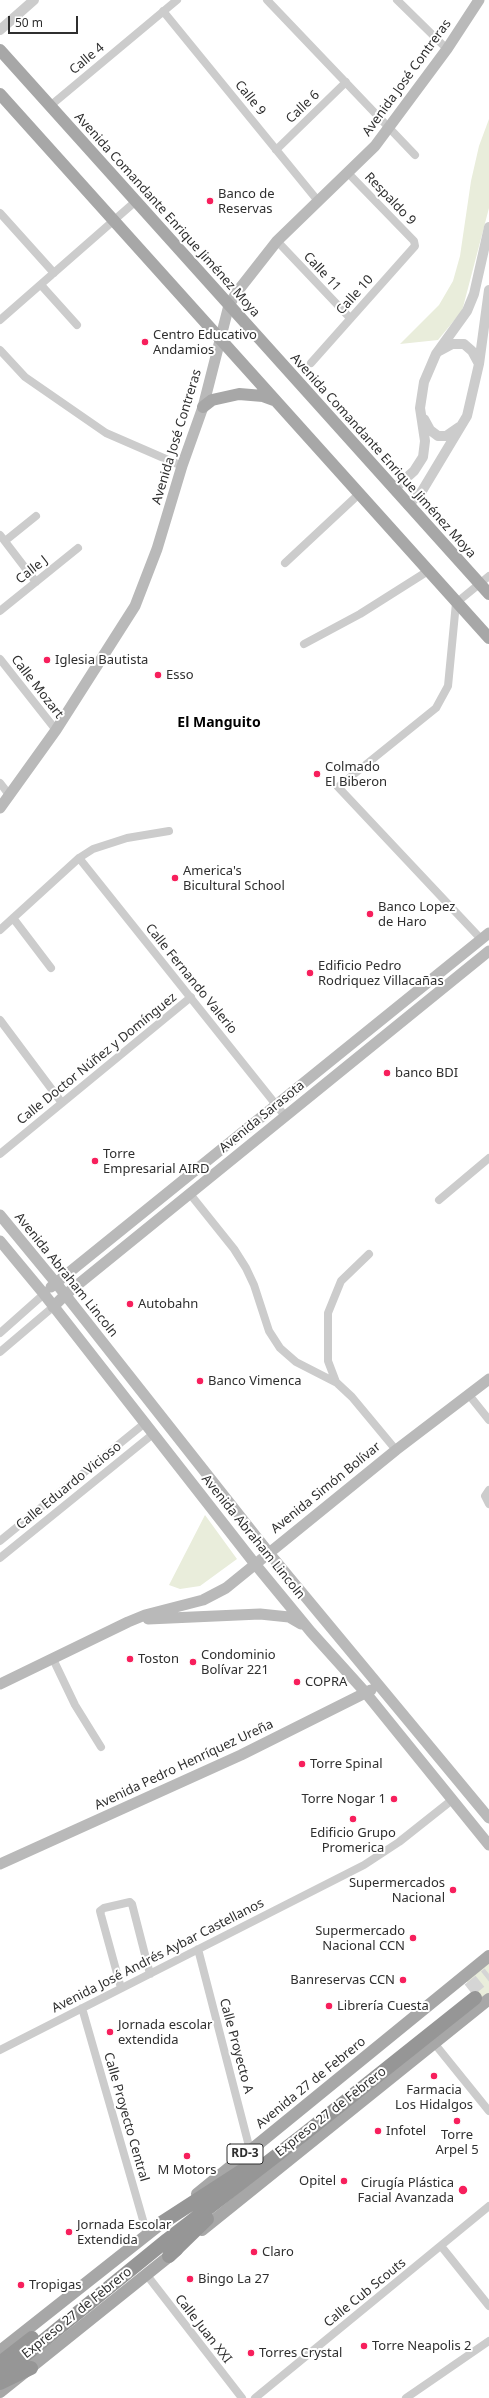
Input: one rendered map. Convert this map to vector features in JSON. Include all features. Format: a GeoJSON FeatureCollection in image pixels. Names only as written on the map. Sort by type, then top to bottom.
{"type":"FeatureCollection","features":[{"type":"Feature","properties":{"kind":"highway","name":"Expreso 27 de Febrero"},"geometry":{"type":"LineString","coordinates":[[0,2363],[251,2170],[472,1994]]}},
{"type":"Feature","properties":{"kind":"highway","name":"Expreso 27 de Febrero"},"geometry":{"type":"LineString","coordinates":[[0,2376],[251,2170]]}},
{"type":"Feature","properties":{"kind":"highway"},"geometry":{"type":"LineString","coordinates":[[160,2224],[251,2170]]}},
{"type":"Feature","properties":{"kind":"highway"},"geometry":{"type":"LineString","coordinates":[[169,2256],[251,2170]]}},
{"type":"Feature","properties":{"kind":"highway"},"geometry":{"type":"LineString","coordinates":[[0,2384],[30,2368]]}},
{"type":"Feature","properties":{"kind":"main road","name":"Avenida José Contreras"},"geometry":{"type":"LineString","coordinates":[[0,808],[56,730],[135,606],[157,549],[182,466],[203,407],[229,305],[237,292],[277,241],[348,173],[389,128],[447,49],[479,0]]}},
{"type":"Feature","properties":{"kind":"main road","name":"Avenida Comandante Enrique Jiménez Moya"},"geometry":{"type":"LineString","coordinates":[[0,50],[489,594]]}},
{"type":"Feature","properties":{"kind":"main road"},"geometry":{"type":"LineString","coordinates":[[0,94],[489,638]]}},
{"type":"Feature","properties":{"kind":"main road"},"geometry":{"type":"LineString","coordinates":[[203,407],[212,400],[239,394],[263,396],[275,401]]}},
{"type":"Feature","properties":{"kind":"main road","name":"Avenida Sarasota"},"geometry":{"type":"LineString","coordinates":[[44,1294],[485,936]]}},
{"type":"Feature","properties":{"kind":"main road","name":"Avenida Sarasota"},"geometry":{"type":"LineString","coordinates":[[53,1307],[65,1295],[489,951]]}},
{"type":"Feature","properties":{"kind":"main road"},"geometry":{"type":"LineString","coordinates":[[340,1054],[349,1064]]}},
{"type":"Feature","properties":{"kind":"main road","name":"Avenida Abraham Lincoln"},"geometry":{"type":"LineString","coordinates":[[0,1215],[56,1283],[157,1413],[269,1553],[466,1788],[489,1818]]}},
{"type":"Feature","properties":{"kind":"main road","name":"Avenida Abraham Lincoln"},"geometry":{"type":"LineString","coordinates":[[0,1242],[44,1294],[255,1564],[311,1632],[365,1692],[489,1845]]}},
{"type":"Feature","properties":{"kind":"main road","name":"Avenida Simón Bolívar"},"geometry":{"type":"LineString","coordinates":[[0,1684],[145,1615],[214,1596],[226,1588],[396,1450],[489,1379]]}},
{"type":"Feature","properties":{"kind":"main road"},"geometry":{"type":"LineString","coordinates":[[145,1423],[157,1413]]}},
{"type":"Feature","properties":{"kind":"main road"},"geometry":{"type":"LineString","coordinates":[[153,1434],[165,1422]]}},
{"type":"Feature","properties":{"kind":"main road"},"geometry":{"type":"LineString","coordinates":[[128,1622],[146,1619],[278,1614],[290,1617],[311,1632]]}},
{"type":"Feature","properties":{"kind":"main road","name":"Avenida Pedro Henríquez Ureña"},"geometry":{"type":"LineString","coordinates":[[0,1864],[241,1755],[379,1686]]}},
{"type":"Feature","properties":{"kind":"main road","name":"Avenida 27 de Febrero"},"geometry":{"type":"LineString","coordinates":[[3,2350],[489,1956]]}},
{"type":"Feature","properties":{"kind":"main road","name":"RD-3"},"geometry":{"type":"LineString","coordinates":[[0,2392],[489,1999]]}},
{"type":"Feature","properties":{"kind":"street"},"geometry":{"type":"LineString","coordinates":[[0,30],[34,0]]}},
{"type":"Feature","properties":{"kind":"street","name":"Calle 4"},"geometry":{"type":"LineString","coordinates":[[50,106],[177,0]]}},
{"type":"Feature","properties":{"kind":"street"},"geometry":{"type":"LineString","coordinates":[[267,0],[415,155]]}},
{"type":"Feature","properties":{"kind":"street"},"geometry":{"type":"LineString","coordinates":[[397,0],[447,49]]}},
{"type":"Feature","properties":{"kind":"street","name":"Calle 9"},"geometry":{"type":"LineString","coordinates":[[163,11],[318,201]]}},
{"type":"Feature","properties":{"kind":"street","name":"Calle 6"},"geometry":{"type":"LineString","coordinates":[[276,150],[346,82]]}},
{"type":"Feature","properties":{"kind":"street","name":"Respaldo 9"},"geometry":{"type":"LineString","coordinates":[[348,173],[414,243]]}},
{"type":"Feature","properties":{"kind":"street"},"geometry":{"type":"LineString","coordinates":[[0,320],[136,202]]}},
{"type":"Feature","properties":{"kind":"street"},"geometry":{"type":"LineString","coordinates":[[0,213],[54,273]]}},
{"type":"Feature","properties":{"kind":"street"},"geometry":{"type":"LineString","coordinates":[[394,488],[414,471],[424,457],[425,441],[420,408],[424,382],[436,354],[467,311],[472,300],[489,227]]}},
{"type":"Feature","properties":{"kind":"street","name":"Calle 11"},"geometry":{"type":"LineString","coordinates":[[277,241],[350,318]]}},
{"type":"Feature","properties":{"kind":"street","name":"Calle 10"},"geometry":{"type":"LineString","coordinates":[[311,363],[414,243]]}},
{"type":"Feature","properties":{"kind":"street"},"geometry":{"type":"LineString","coordinates":[[41,285],[77,325]]}},
{"type":"Feature","properties":{"kind":"street"},"geometry":{"type":"LineString","coordinates":[[408,504],[422,491],[467,416],[479,364],[489,290]]}},
{"type":"Feature","properties":{"kind":"street"},"geometry":{"type":"LineString","coordinates":[[436,354],[448,346],[460,344],[470,348],[479,364]]}},
{"type":"Feature","properties":{"kind":"street"},"geometry":{"type":"LineString","coordinates":[[0,350],[25,377],[106,433],[182,466]]}},
{"type":"Feature","properties":{"kind":"street"},"geometry":{"type":"LineString","coordinates":[[420,408],[430,430],[438,436],[451,434],[467,416]]}},
{"type":"Feature","properties":{"kind":"street"},"geometry":{"type":"LineString","coordinates":[[285,563],[359,494]]}},
{"type":"Feature","properties":{"kind":"street"},"geometry":{"type":"LineString","coordinates":[[36,516],[3,538],[36,582]]}},
{"type":"Feature","properties":{"kind":"street","name":"Calle J"},"geometry":{"type":"LineString","coordinates":[[0,611],[78,548]]}},
{"type":"Feature","properties":{"kind":"street"},"geometry":{"type":"LineString","coordinates":[[304,644],[360,614],[428,571]]}},
{"type":"Feature","properties":{"kind":"street"},"geometry":{"type":"LineString","coordinates":[[485,936],[338,787],[436,708],[443,698],[448,686],[456,603],[489,576]]}},
{"type":"Feature","properties":{"kind":"street","name":"Calle Mozart"},"geometry":{"type":"LineString","coordinates":[[0,659],[56,730]]}},
{"type":"Feature","properties":{"kind":"street"},"geometry":{"type":"LineString","coordinates":[[0,783],[10,796]]}},
{"type":"Feature","properties":{"kind":"street"},"geometry":{"type":"LineString","coordinates":[[0,930],[79,858],[93,849],[127,838],[169,831]]}},
{"type":"Feature","properties":{"kind":"street","name":"Calle Fernando Valerio"},"geometry":{"type":"LineString","coordinates":[[79,858],[285,1116]]}},
{"type":"Feature","properties":{"kind":"street"},"geometry":{"type":"LineString","coordinates":[[14,918],[51,968]]}},
{"type":"Feature","properties":{"kind":"street","name":"Calle Doctor Núñez y Domínguez"},"geometry":{"type":"LineString","coordinates":[[0,1154],[191,998]]}},
{"type":"Feature","properties":{"kind":"street"},"geometry":{"type":"LineString","coordinates":[[0,1020],[62,1103]]}},
{"type":"Feature","properties":{"kind":"street"},"geometry":{"type":"LineString","coordinates":[[439,1200],[489,1158]]}},
{"type":"Feature","properties":{"kind":"street"},"geometry":{"type":"LineString","coordinates":[[190,1194],[234,1250],[246,1268],[254,1285],[269,1331],[280,1348],[296,1362],[336,1383],[352,1397],[396,1450]]}},
{"type":"Feature","properties":{"kind":"street"},"geometry":{"type":"LineString","coordinates":[[336,1383],[328,1361],[328,1313],[341,1282],[369,1254]]}},
{"type":"Feature","properties":{"kind":"street","name":"Avenida Sarasota"},"geometry":{"type":"LineString","coordinates":[[0,1333],[44,1294]]}},
{"type":"Feature","properties":{"kind":"street","name":"Avenida Sarasota"},"geometry":{"type":"LineString","coordinates":[[0,1352],[53,1307]]}},
{"type":"Feature","properties":{"kind":"street"},"geometry":{"type":"LineString","coordinates":[[469,1395],[489,1420]]}},
{"type":"Feature","properties":{"kind":"street","name":"Calle Eduardo Vicioso"},"geometry":{"type":"LineString","coordinates":[[0,1541],[145,1423]]}},
{"type":"Feature","properties":{"kind":"street","name":"Calle Eduardo Vicioso"},"geometry":{"type":"LineString","coordinates":[[0,1558],[153,1434]]}},
{"type":"Feature","properties":{"kind":"street"},"geometry":{"type":"LineString","coordinates":[[489,1490],[485,1496],[489,1504]]}},
{"type":"Feature","properties":{"kind":"street"},"geometry":{"type":"LineString","coordinates":[[31,1515],[40,1525]]}},
{"type":"Feature","properties":{"kind":"street"},"geometry":{"type":"LineString","coordinates":[[53,1659],[75,1705],[102,1747]]}},
{"type":"Feature","properties":{"kind":"street","name":"Avenida José Andrés Aybar Castellanos"},"geometry":{"type":"LineString","coordinates":[[0,2050],[327,1885],[378,1856],[452,1800]]}},
{"type":"Feature","properties":{"kind":"street"},"geometry":{"type":"LineString","coordinates":[[121,1988],[100,1911],[104,1908],[130,1902],[132,1904],[150,1974]]}},
{"type":"Feature","properties":{"kind":"street","name":"Calle Proyecto A"},"geometry":{"type":"LineString","coordinates":[[198,1949],[250,2150]]}},
{"type":"Feature","properties":{"kind":"street","name":"Calle Proyecto Central"},"geometry":{"type":"LineString","coordinates":[[82,2008],[147,2234]]}},
{"type":"Feature","properties":{"kind":"street"},"geometry":{"type":"LineString","coordinates":[[434,2043],[489,2111]]}},
{"type":"Feature","properties":{"kind":"street","name":"Calle Cub Scouts"},"geometry":{"type":"LineString","coordinates":[[255,2398],[489,2206]]}},
{"type":"Feature","properties":{"kind":"street"},"geometry":{"type":"LineString","coordinates":[[441,2246],[489,2306]]}},
{"type":"Feature","properties":{"kind":"street","name":"Calle Juan XXI"},"geometry":{"type":"LineString","coordinates":[[146,2274],[242,2398]]}},
{"type":"Feature","properties":{"kind":"street"},"geometry":{"type":"LineString","coordinates":[[406,2398],[489,2341]]}},
{"type":"Feature","properties":{"kind":"green space"},"geometry":{"type":"Polygon","coordinates":[[[489,119],[489,208],[462,311],[438,340],[400,344],[439,305],[453,281],[460,256],[471,181],[479,146],[489,119]]]}},
{"type":"Feature","properties":{"kind":"green space"},"geometry":{"type":"Polygon","coordinates":[[[205,1515],[237,1559],[200,1586],[180,1589],[169,1585],[205,1515]]]}},
{"type":"Feature","properties":{"kind":"green space"},"geometry":{"type":"Polygon","coordinates":[[[489,1962],[489,1996],[483,2000],[466,1981],[489,1962]]]}},
{"type":"Feature","properties":{"kind":"tunnel"},"geometry":{"type":"LineString","coordinates":[[469,1990],[489,1974]]}},
{"type":"Feature","properties":{"kind":"place","name":"Banco de Reservas"},"geometry":{"type":"Point","coordinates":[210,201]}},
{"type":"Feature","properties":{"kind":"place","name":"Centro Educativo Andamios"},"geometry":{"type":"Point","coordinates":[145,342]}},
{"type":"Feature","properties":{"kind":"place","name":"Iglesia Bautista"},"geometry":{"type":"Point","coordinates":[47,660]}},
{"type":"Feature","properties":{"kind":"place","name":"Esso"},"geometry":{"type":"Point","coordinates":[158,675]}},
{"type":"Feature","properties":{"kind":"place","name":"Colmado El Biberon"},"geometry":{"type":"Point","coordinates":[317,774]}},
{"type":"Feature","properties":{"kind":"place","name":"America's Bicultural School"},"geometry":{"type":"Point","coordinates":[175,878]}},
{"type":"Feature","properties":{"kind":"place","name":"Banco Lopez de Haro"},"geometry":{"type":"Point","coordinates":[370,914]}},
{"type":"Feature","properties":{"kind":"place","name":"Edificio Pedro Rodriquez Villacañas"},"geometry":{"type":"Point","coordinates":[310,973]}},
{"type":"Feature","properties":{"kind":"place","name":"banco BDI"},"geometry":{"type":"Point","coordinates":[387,1073]}},
{"type":"Feature","properties":{"kind":"place","name":"Torre Empresarial AIRD"},"geometry":{"type":"Point","coordinates":[95,1161]}},
{"type":"Feature","properties":{"kind":"place","name":"Autobahn"},"geometry":{"type":"Point","coordinates":[130,1304]}},
{"type":"Feature","properties":{"kind":"place","name":"Banco Vimenca"},"geometry":{"type":"Point","coordinates":[200,1381]}},
{"type":"Feature","properties":{"kind":"place","name":"Toston"},"geometry":{"type":"Point","coordinates":[130,1659]}},
{"type":"Feature","properties":{"kind":"place","name":"Condominio Bolívar 221"},"geometry":{"type":"Point","coordinates":[193,1662]}},
{"type":"Feature","properties":{"kind":"place","name":"COPRA"},"geometry":{"type":"Point","coordinates":[297,1682]}},
{"type":"Feature","properties":{"kind":"place","name":"Torre Spinal"},"geometry":{"type":"Point","coordinates":[302,1764]}},
{"type":"Feature","properties":{"kind":"place","name":"Torre Nogar 1"},"geometry":{"type":"Point","coordinates":[394,1799]}},
{"type":"Feature","properties":{"kind":"place","name":"Edificio Grupo Promerica"},"geometry":{"type":"Point","coordinates":[353,1819]}},
{"type":"Feature","properties":{"kind":"place","name":"Supermercados Nacional"},"geometry":{"type":"Point","coordinates":[453,1890]}},
{"type":"Feature","properties":{"kind":"place","name":"Supermercado Nacional CCN"},"geometry":{"type":"Point","coordinates":[413,1938]}},
{"type":"Feature","properties":{"kind":"place","name":"Banreservas CCN"},"geometry":{"type":"Point","coordinates":[403,1980]}},
{"type":"Feature","properties":{"kind":"place","name":"Librería Cuesta"},"geometry":{"type":"Point","coordinates":[329,2006]}},
{"type":"Feature","properties":{"kind":"place","name":"Jornada escolar extendida"},"geometry":{"type":"Point","coordinates":[110,2032]}},
{"type":"Feature","properties":{"kind":"place","name":"Farmacia Los Hidalgos"},"geometry":{"type":"Point","coordinates":[434,2076]}},
{"type":"Feature","properties":{"kind":"place","name":"Torre Arpel 5"},"geometry":{"type":"Point","coordinates":[457,2121]}},
{"type":"Feature","properties":{"kind":"place","name":"Infotel"},"geometry":{"type":"Point","coordinates":[378,2131]}},
{"type":"Feature","properties":{"kind":"place","name":"M Motors"},"geometry":{"type":"Point","coordinates":[187,2156]}},
{"type":"Feature","properties":{"kind":"place","name":"Opitel"},"geometry":{"type":"Point","coordinates":[344,2181]}},
{"type":"Feature","properties":{"kind":"place","name":"Cirugía Plástica Facial Avanzada"},"geometry":{"type":"Point","coordinates":[463,2190]}},
{"type":"Feature","properties":{"kind":"place","name":"Jornada Escolar Extendida"},"geometry":{"type":"Point","coordinates":[69,2232]}},
{"type":"Feature","properties":{"kind":"place","name":"Claro"},"geometry":{"type":"Point","coordinates":[254,2252]}},
{"type":"Feature","properties":{"kind":"place","name":"Bingo La 27"},"geometry":{"type":"Point","coordinates":[190,2279]}},
{"type":"Feature","properties":{"kind":"place","name":"Tropigas"},"geometry":{"type":"Point","coordinates":[21,2285]}},
{"type":"Feature","properties":{"kind":"place","name":"Torre Neapolis 2"},"geometry":{"type":"Point","coordinates":[364,2346]}},
{"type":"Feature","properties":{"kind":"place","name":"Torres Crystal"},"geometry":{"type":"Point","coordinates":[251,2353]}},
{"type":"Feature","properties":{"kind":"district","name":"El Manguito"},"geometry":{"type":"Point","coordinates":[219,723]}}]}
